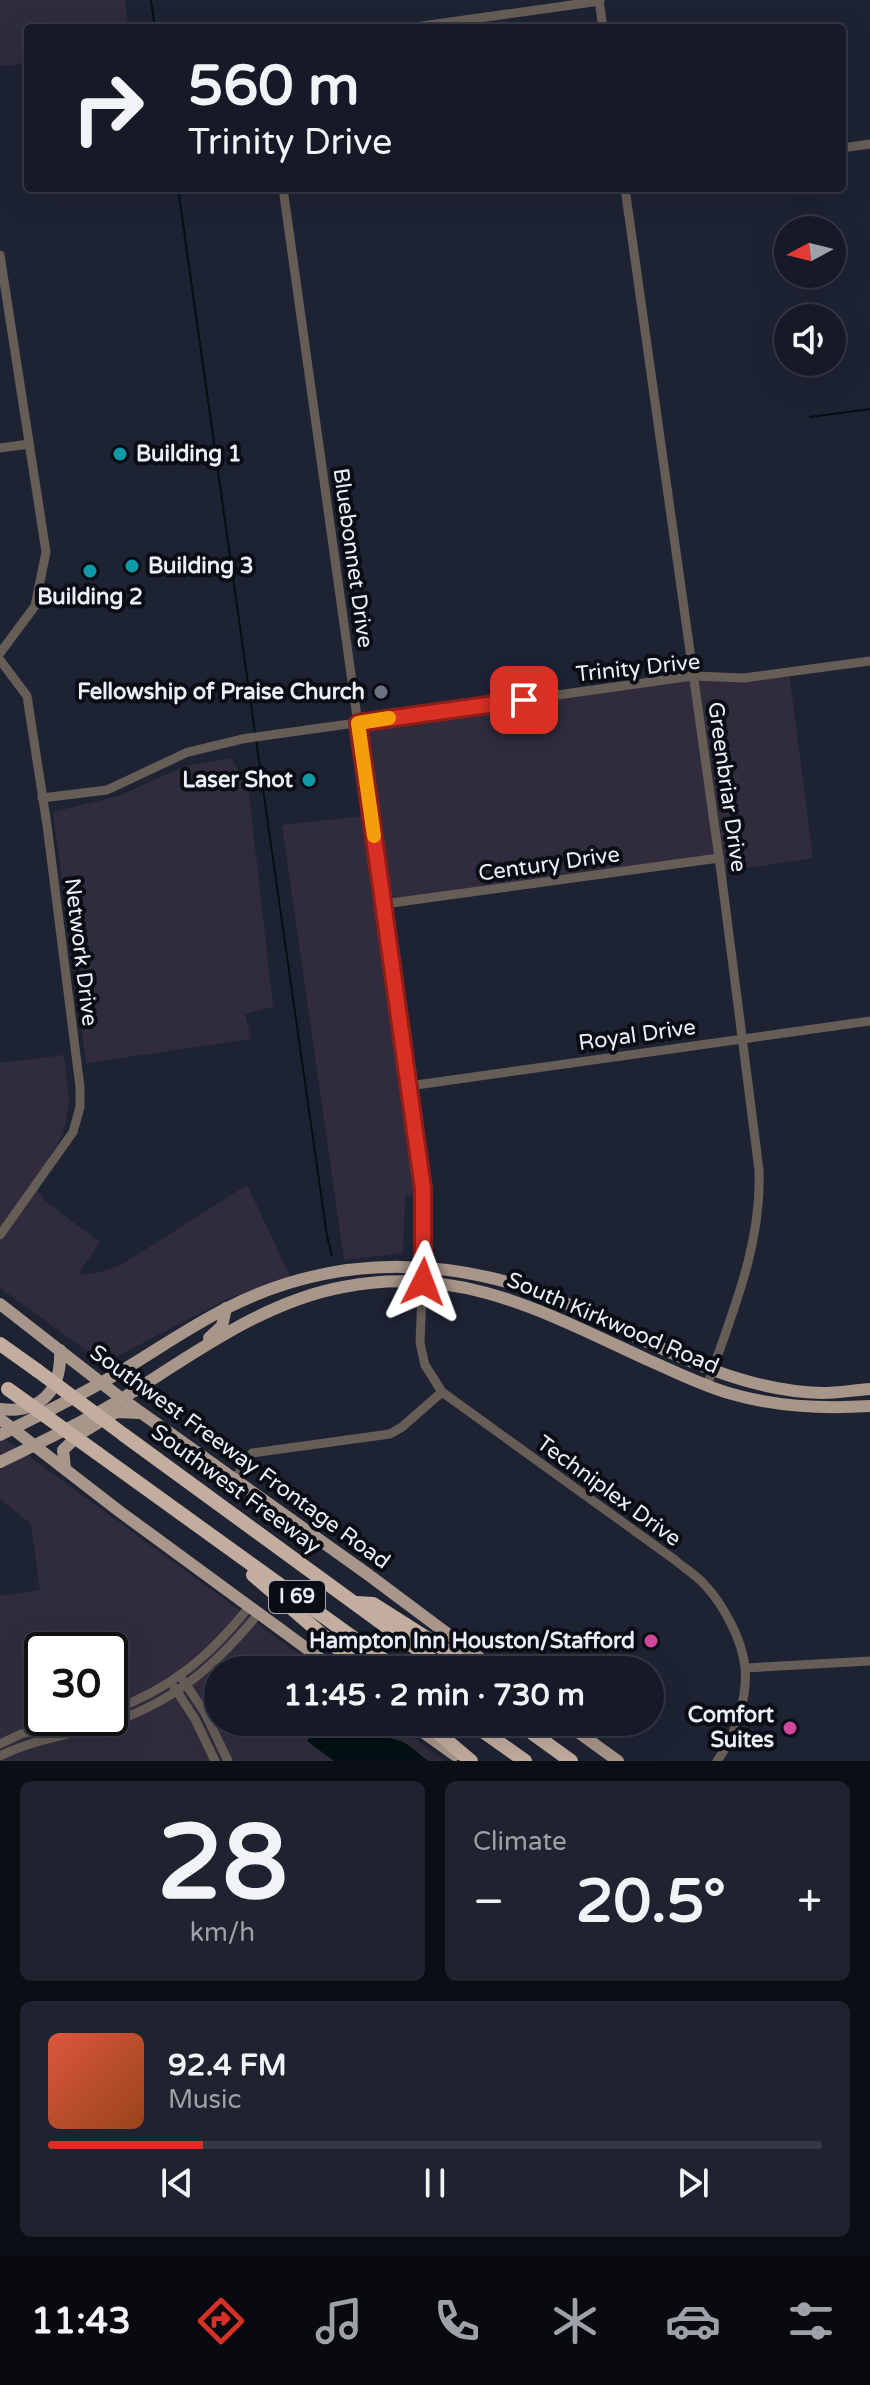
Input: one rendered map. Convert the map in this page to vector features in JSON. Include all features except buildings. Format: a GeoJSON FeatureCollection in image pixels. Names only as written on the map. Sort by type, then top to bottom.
{"type":"FeatureCollection","features":[{"type":"Feature","properties":{"kind":"highway","name":"Southwest Freeway"},"geometry":{"type":"LineString","coordinates":[[0,1344],[427,1656]]}},
{"type":"Feature","properties":{"kind":"highway","name":"I 69"},"geometry":{"type":"LineString","coordinates":[[4,1386],[379,1656]]}},
{"type":"Feature","properties":{"kind":"highway"},"geometry":{"type":"LineString","coordinates":[[196,1524],[347,1656]]}},
{"type":"Feature","properties":{"kind":"highway"},"geometry":{"type":"LineString","coordinates":[[355,1603],[373,1604],[455,1656]]}},
{"type":"Feature","properties":{"kind":"highway"},"geometry":{"type":"LineString","coordinates":[[442,1736],[471,1761]]}},
{"type":"Feature","properties":{"kind":"highway"},"geometry":{"type":"LineString","coordinates":[[490,1736],[525,1761]]}},
{"type":"Feature","properties":{"kind":"highway"},"geometry":{"type":"LineString","coordinates":[[536,1736],[571,1761]]}},
{"type":"Feature","properties":{"kind":"main road","name":"South Kirkwood Road"},"geometry":{"type":"LineString","coordinates":[[0,1435],[101,1382],[226,1308],[260,1293],[336,1271],[393,1265],[423,1266],[500,1279],[533,1289],[712,1370],[778,1388],[824,1393],[870,1389]]}},
{"type":"Feature","properties":{"kind":"main road"},"geometry":{"type":"LineString","coordinates":[[496,1294],[500,1279]]}},
{"type":"Feature","properties":{"kind":"main road","name":"South Kirkwood Road"},"geometry":{"type":"LineString","coordinates":[[0,1462],[122,1399],[197,1351],[276,1309],[318,1293],[363,1284],[423,1282],[457,1285],[496,1294],[707,1386],[767,1403],[870,1406]]}},
{"type":"Feature","properties":{"kind":"main road"},"geometry":{"type":"LineString","coordinates":[[231,1332],[234,1312],[256,1300],[260,1293]]}},
{"type":"Feature","properties":{"kind":"main road","name":"Southwest Freeway Frontage Road"},"geometry":{"type":"LineString","coordinates":[[0,1304],[122,1399],[477,1656]]}},
{"type":"Feature","properties":{"kind":"main road"},"geometry":{"type":"LineString","coordinates":[[567,1323],[573,1307]]}},
{"type":"Feature","properties":{"kind":"main road"},"geometry":{"type":"LineString","coordinates":[[197,1351],[201,1343],[222,1326],[226,1308]]}},
{"type":"Feature","properties":{"kind":"main road"},"geometry":{"type":"LineString","coordinates":[[0,1409],[33,1407],[47,1398],[61,1369],[60,1350]]}},
{"type":"Feature","properties":{"kind":"main road"},"geometry":{"type":"LineString","coordinates":[[824,1393],[824,1407]]}},
{"type":"Feature","properties":{"kind":"main road"},"geometry":{"type":"LineString","coordinates":[[65,1468],[63,1450],[81,1433],[116,1412],[144,1413]]}},
{"type":"Feature","properties":{"kind":"main road"},"geometry":{"type":"LineString","coordinates":[[0,1419],[317,1656]]}},
{"type":"Feature","properties":{"kind":"main road"},"geometry":{"type":"LineString","coordinates":[[428,1736],[463,1761]]}},
{"type":"Feature","properties":{"kind":"main road"},"geometry":{"type":"LineString","coordinates":[[583,1736],[618,1761]]}},
{"type":"Feature","properties":{"kind":"street"},"geometry":{"type":"LineString","coordinates":[[436,24],[600,1],[603,24]]}},
{"type":"Feature","properties":{"kind":"street"},"geometry":{"type":"LineString","coordinates":[[846,147],[870,144]]}},
{"type":"Feature","properties":{"kind":"street","name":"Bluebonnet Drive"},"geometry":{"type":"LineString","coordinates":[[284,192],[423,1189],[423,1266]]}},
{"type":"Feature","properties":{"kind":"street","name":"Greenbriar Drive"},"geometry":{"type":"LineString","coordinates":[[626,192],[758,1155],[759,1195],[749,1262],[707,1386]]}},
{"type":"Feature","properties":{"kind":"street"},"geometry":{"type":"LineString","coordinates":[[0,255],[46,552],[35,606],[0,653]]}},
{"type":"Feature","properties":{"kind":"street"},"geometry":{"type":"LineString","coordinates":[[0,448],[29,444]]}},
{"type":"Feature","properties":{"kind":"street","name":"Network Drive"},"geometry":{"type":"LineString","coordinates":[[0,660],[27,696],[61,937],[80,1107],[71,1135],[0,1235]]}},
{"type":"Feature","properties":{"kind":"street","name":"Trinity Drive"},"geometry":{"type":"LineString","coordinates":[[42,798],[107,790],[188,752],[242,739],[693,676],[744,678],[870,661]]}},
{"type":"Feature","properties":{"kind":"street","name":"Century Drive"},"geometry":{"type":"LineString","coordinates":[[384,904],[719,858]]}},
{"type":"Feature","properties":{"kind":"street","name":"Royal Drive"},"geometry":{"type":"LineString","coordinates":[[409,1086],[870,1021]]}},
{"type":"Feature","properties":{"kind":"street","name":"Techniplex Drive"},"geometry":{"type":"LineString","coordinates":[[423,1266],[422,1355],[442,1392],[704,1583],[719,1603],[733,1630],[745,1668],[738,1716],[724,1753],[717,1761]]}},
{"type":"Feature","properties":{"kind":"street"},"geometry":{"type":"LineString","coordinates":[[235,1479],[252,1453],[390,1434],[442,1392]]}},
{"type":"Feature","properties":{"kind":"street"},"geometry":{"type":"LineString","coordinates":[[128,1704],[180,1681],[254,1611]]}},
{"type":"Feature","properties":{"kind":"street"},"geometry":{"type":"LineString","coordinates":[[745,1668],[870,1661]]}},
{"type":"Feature","properties":{"kind":"street"},"geometry":{"type":"LineString","coordinates":[[180,1681],[178,1692],[215,1761]]}},
{"type":"Feature","properties":{"kind":"street"},"geometry":{"type":"LineString","coordinates":[[180,1681],[204,1717]]}},
{"type":"Feature","properties":{"kind":"street"},"geometry":{"type":"LineString","coordinates":[[128,1717],[178,1692]]}},
{"type":"Feature","properties":{"kind":"street"},"geometry":{"type":"LineString","coordinates":[[0,1744],[24,1734]]}},
{"type":"Feature","properties":{"kind":"street"},"geometry":{"type":"LineString","coordinates":[[0,1756],[45,1736]]}},
{"type":"Feature","properties":{"kind":"street"},"geometry":{"type":"LineString","coordinates":[[206,1740],[214,1736]]}},
{"type":"Feature","properties":{"kind":"street"},"geometry":{"type":"LineString","coordinates":[[216,1736],[228,1761]]}},
{"type":"Feature","properties":{"kind":"shaded area"},"geometry":{"type":"Polygon","coordinates":[[[0,0],[125,0],[128,24],[24,24],[24,63],[0,66],[0,0]]]}},
{"type":"Feature","properties":{"kind":"shaded area"},"geometry":{"type":"Polygon","coordinates":[[[789,672],[813,858],[721,872],[719,859],[384,904],[358,723],[693,676],[789,672]]]}},
{"type":"Feature","properties":{"kind":"shaded area"},"geometry":{"type":"Polygon","coordinates":[[[231,758],[248,785],[273,1007],[245,1014],[251,1039],[86,1063],[53,812],[119,796],[185,766],[231,758]]]}},
{"type":"Feature","properties":{"kind":"shaded area"},"geometry":{"type":"Polygon","coordinates":[[[365,816],[416,1195],[405,1196],[403,1253],[344,1260],[282,825],[365,816]]]}},
{"type":"Feature","properties":{"kind":"shaded area"},"geometry":{"type":"Polygon","coordinates":[[[64,1055],[69,1102],[63,1135],[33,1184],[45,1201],[100,1242],[78,1275],[121,1265],[247,1185],[291,1278],[229,1298],[104,1363],[0,1288],[0,1063],[64,1055]]]}},
{"type":"Feature","properties":{"kind":"shaded area"},"geometry":{"type":"Polygon","coordinates":[[[0,1435],[302,1656],[204,1656],[204,1736],[411,1736],[445,1761],[0,1761],[0,1596],[40,1590],[31,1524],[0,1499],[0,1435]]]}},
{"type":"Feature","properties":{"kind":"shaded area"},"geometry":{"type":"Polygon","coordinates":[[[310,1736],[384,1736],[401,1741],[428,1761],[334,1761],[307,1741],[310,1736]]]}},
{"type":"Feature","properties":{"kind":"waterway"},"geometry":{"type":"LineString","coordinates":[[151,0],[154,24]]}},
{"type":"Feature","properties":{"kind":"waterway"},"geometry":{"type":"LineString","coordinates":[[179,192],[255,733]]}},
{"type":"Feature","properties":{"kind":"waterway"},"geometry":{"type":"LineString","coordinates":[[810,417],[870,409]]}},
{"type":"Feature","properties":{"kind":"waterway"},"geometry":{"type":"LineString","coordinates":[[256,740],[332,1256]]}},
{"type":"Feature","properties":{"kind":"slow traffic"},"geometry":{"type":"LineString","coordinates":[[374,836],[358,723],[389,718]]}},
{"type":"Feature","properties":{"kind":"place","name":"Building 1"},"geometry":{"type":"Point","coordinates":[120,454]}},
{"type":"Feature","properties":{"kind":"place","name":"Building 3"},"geometry":{"type":"Point","coordinates":[132,566]}},
{"type":"Feature","properties":{"kind":"place","name":"Building 2"},"geometry":{"type":"Point","coordinates":[90,571]}},
{"type":"Feature","properties":{"kind":"place","name":"Fellowship of Praise Church"},"geometry":{"type":"Point","coordinates":[381,692]}},
{"type":"Feature","properties":{"kind":"place","name":"Laser Shot"},"geometry":{"type":"Point","coordinates":[309,780]}},
{"type":"Feature","properties":{"kind":"place","name":"Hampton Inn Houston/Stafford"},"geometry":{"type":"Point","coordinates":[651,1641]}},
{"type":"Feature","properties":{"kind":"place","name":"Comfort Suites"},"geometry":{"type":"Point","coordinates":[790,1728]}},
{"type":"Feature","properties":{"kind":"route"},"geometry":{"type":"LineString","coordinates":[[423,1282],[423,1189],[358,723],[524,700]]}}]}
